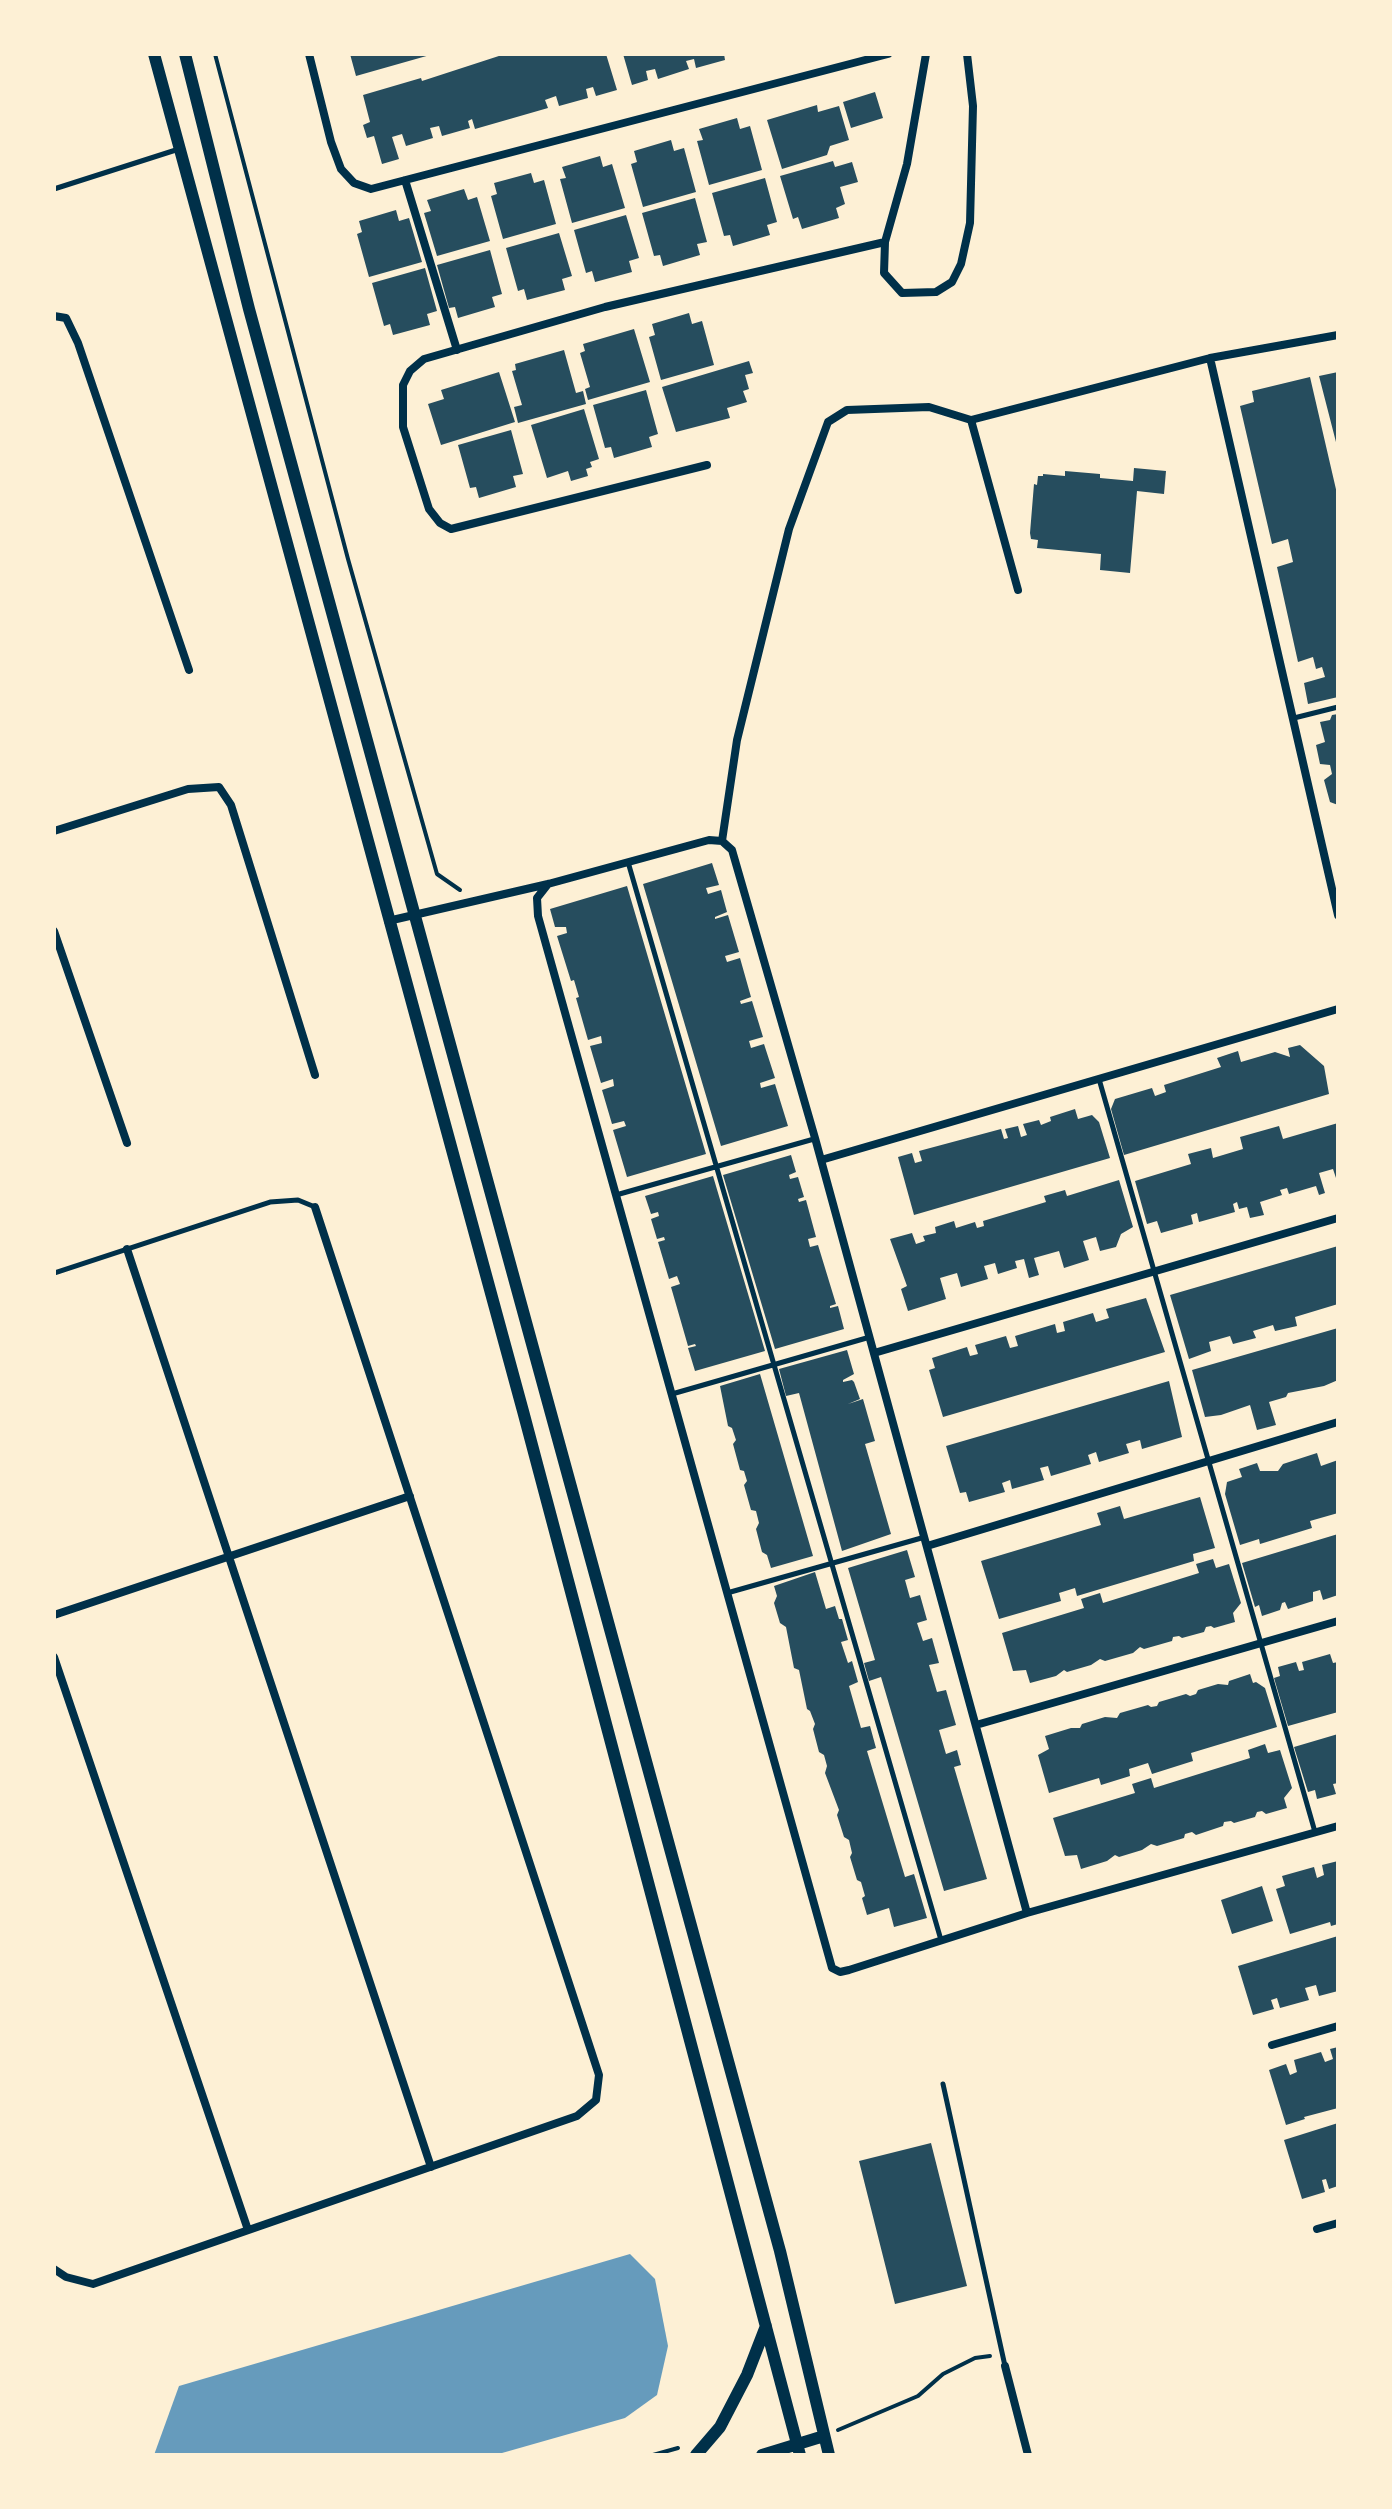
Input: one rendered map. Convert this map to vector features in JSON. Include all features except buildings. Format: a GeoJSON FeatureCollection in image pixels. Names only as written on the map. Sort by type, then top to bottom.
{"type":"FeatureCollection","features":[{"type":"Feature","properties":{"kind":"street"},"geometry":{"type":"LineString","coordinates":[[154,54],[523,1411],[799,2450]]}},
{"type":"Feature","properties":{"kind":"street"},"geometry":{"type":"LineString","coordinates":[[185,54],[253,324],[780,2251],[829,2455]]}},
{"type":"Feature","properties":{"kind":"street"},"geometry":{"type":"LineString","coordinates":[[309,54],[341,169],[354,183],[371,189],[888,54]]}},
{"type":"Feature","properties":{"kind":"street"},"geometry":{"type":"LineString","coordinates":[[926,54],[907,164],[885,242],[884,273],[902,293],[936,292],[952,282],[961,264],[970,223],[973,106],[967,54]]}},
{"type":"Feature","properties":{"kind":"street"},"geometry":{"type":"LineString","coordinates":[[405,180],[457,350]]}},
{"type":"Feature","properties":{"kind":"street"},"geometry":{"type":"LineString","coordinates":[[707,465],[451,529],[440,523],[429,509],[403,427],[403,385],[410,371],[424,359],[605,307],[885,242]]}},
{"type":"Feature","properties":{"kind":"street"},"geometry":{"type":"LineString","coordinates":[[54,316],[66,318],[78,343],[189,670]]}},
{"type":"Feature","properties":{"kind":"street"},"geometry":{"type":"LineString","coordinates":[[722,841],[737,740],[785,544],[828,422],[847,410],[929,407],[971,420],[1210,358],[1338,335]]}},
{"type":"Feature","properties":{"kind":"street"},"geometry":{"type":"LineString","coordinates":[[1210,358],[1338,915]]}},
{"type":"Feature","properties":{"kind":"street"},"geometry":{"type":"LineString","coordinates":[[971,420],[1018,590]]}},
{"type":"Feature","properties":{"kind":"street"},"geometry":{"type":"LineString","coordinates":[[54,831],[188,789],[219,787],[231,805],[315,1075]]}},
{"type":"Feature","properties":{"kind":"street"},"geometry":{"type":"LineString","coordinates":[[388,921],[548,884],[709,840],[722,841],[732,850],[815,1138],[1027,1913]]}},
{"type":"Feature","properties":{"kind":"street"},"geometry":{"type":"LineString","coordinates":[[548,884],[537,898],[538,916],[832,1968],[840,1972],[849,1970],[1027,1913],[1338,1826]]}},
{"type":"Feature","properties":{"kind":"street"},"geometry":{"type":"LineString","coordinates":[[54,931],[127,1143]]}},
{"type":"Feature","properties":{"kind":"street"},"geometry":{"type":"LineString","coordinates":[[821,1160],[1338,1009]]}},
{"type":"Feature","properties":{"kind":"street"},"geometry":{"type":"LineString","coordinates":[[54,2269],[66,2277],[93,2284],[577,2116],[596,2100],[599,2075],[315,1207]]}},
{"type":"Feature","properties":{"kind":"street"},"geometry":{"type":"LineString","coordinates":[[874,1353],[1338,1218]]}},
{"type":"Feature","properties":{"kind":"street"},"geometry":{"type":"LineString","coordinates":[[127,1249],[431,2167]]}},
{"type":"Feature","properties":{"kind":"street"},"geometry":{"type":"LineString","coordinates":[[926,1542],[1338,1422]]}},
{"type":"Feature","properties":{"kind":"street"},"geometry":{"type":"LineString","coordinates":[[54,1615],[410,1496]]}},
{"type":"Feature","properties":{"kind":"street"},"geometry":{"type":"LineString","coordinates":[[976,1725],[1338,1621]]}},
{"type":"Feature","properties":{"kind":"street"},"geometry":{"type":"LineString","coordinates":[[54,1657],[248,2230]]}},
{"type":"Feature","properties":{"kind":"street"},"geometry":{"type":"LineString","coordinates":[[1272,2045],[1338,2026]]}},
{"type":"Feature","properties":{"kind":"street"},"geometry":{"type":"LineString","coordinates":[[1317,2229],[1338,2223]]}},
{"type":"Feature","properties":{"kind":"street"},"geometry":{"type":"LineString","coordinates":[[696,2455],[720,2427],[747,2375],[766,2326]]}},
{"type":"Feature","properties":{"kind":"street"},"geometry":{"type":"LineString","coordinates":[[1005,2366],[1028,2455]]}},
{"type":"Feature","properties":{"kind":"street"},"geometry":{"type":"LineString","coordinates":[[762,2455],[799,2450],[824,2436]]}},
{"type":"Feature","properties":{"kind":"lane"},"geometry":{"type":"LineString","coordinates":[[54,189],[180,149]]}},
{"type":"Feature","properties":{"kind":"lane"},"geometry":{"type":"LineString","coordinates":[[1293,718],[1338,707]]}},
{"type":"Feature","properties":{"kind":"lane"},"geometry":{"type":"LineString","coordinates":[[628,862],[941,1940]]}},
{"type":"Feature","properties":{"kind":"lane"},"geometry":{"type":"LineString","coordinates":[[1099,1079],[1315,1832]]}},
{"type":"Feature","properties":{"kind":"lane"},"geometry":{"type":"LineString","coordinates":[[615,1195],[815,1138]]}},
{"type":"Feature","properties":{"kind":"lane"},"geometry":{"type":"LineString","coordinates":[[54,1273],[270,1202],[298,1200],[315,1207]]}},
{"type":"Feature","properties":{"kind":"lane"},"geometry":{"type":"LineString","coordinates":[[671,1394],[870,1337]]}},
{"type":"Feature","properties":{"kind":"lane"},"geometry":{"type":"LineString","coordinates":[[726,1594],[831,1564],[926,1542]]}},
{"type":"Feature","properties":{"kind":"lane"},"geometry":{"type":"LineString","coordinates":[[943,2084],[1005,2366]]}},
{"type":"Feature","properties":{"kind":"path"},"geometry":{"type":"LineString","coordinates":[[215,54],[344,544],[437,874],[474,901]]}},
{"type":"Feature","properties":{"kind":"path"},"geometry":{"type":"LineString","coordinates":[[824,2436],[918,2396],[943,2374],[975,2358],[993,2356],[1005,2366]]}},
{"type":"Feature","properties":{"kind":"path"},"geometry":{"type":"LineString","coordinates":[[653,2455],[678,2448]]}},
{"type":"Feature","properties":{"kind":"water"},"geometry":{"type":"Polygon","coordinates":[[[630,2254],[655,2279],[668,2346],[657,2395],[625,2418],[495,2455],[154,2455],[179,2386],[630,2254]]]}}]}
